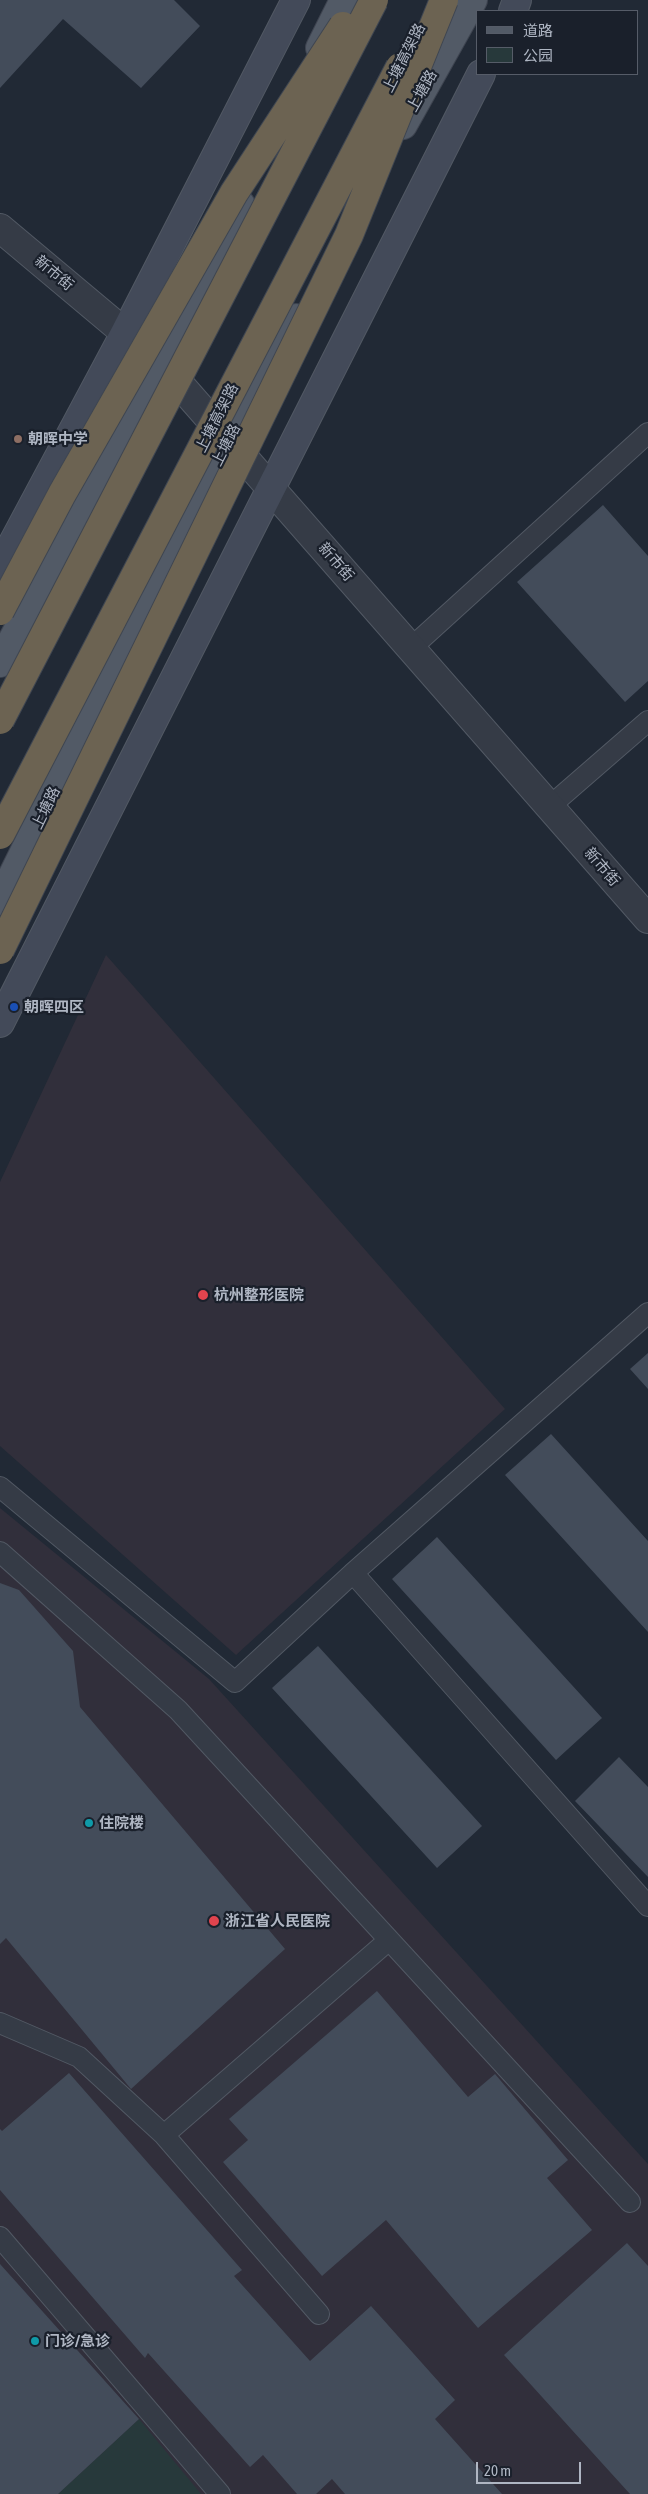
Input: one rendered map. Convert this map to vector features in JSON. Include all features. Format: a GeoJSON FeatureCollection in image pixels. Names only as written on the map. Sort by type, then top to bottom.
{"type":"FeatureCollection","features":[{"type":"Feature","properties":{"kind":"highway"},"geometry":{"type":"LineString","coordinates":[[0,611],[62,494],[234,193],[360,0]]}},
{"type":"Feature","properties":{"kind":"highway"},"geometry":{"type":"LineString","coordinates":[[0,720],[374,0]]}},
{"type":"Feature","properties":{"kind":"highway","name":"上塘高架路"},"geometry":{"type":"LineString","coordinates":[[0,835],[434,0]]}},
{"type":"Feature","properties":{"kind":"highway"},"geometry":{"type":"LineString","coordinates":[[0,950],[348,235],[444,0]]}},
{"type":"Feature","properties":{"kind":"main road"},"geometry":{"type":"LineString","coordinates":[[0,567],[125,333],[296,0]]}},
{"type":"Feature","properties":{"kind":"main road"},"geometry":{"type":"LineString","coordinates":[[0,663],[161,363],[344,0]]}},
{"type":"Feature","properties":{"kind":"main road","name":"上塘路"},"geometry":{"type":"LineString","coordinates":[[0,901],[228,439],[473,0]]}},
{"type":"Feature","properties":{"kind":"main road"},"geometry":{"type":"LineString","coordinates":[[0,1023],[480,75]]}},
{"type":"Feature","properties":{"kind":"street","name":"新市街"},"geometry":{"type":"LineString","coordinates":[[0,228],[161,363],[648,919]]}},
{"type":"Feature","properties":{"kind":"lane"},"geometry":{"type":"LineString","coordinates":[[411,648],[648,432]]}},
{"type":"Feature","properties":{"kind":"lane"},"geometry":{"type":"LineString","coordinates":[[550,807],[648,721]]}},
{"type":"Feature","properties":{"kind":"lane"},"geometry":{"type":"LineString","coordinates":[[0,1487],[235,1682],[352,1573],[648,1314]]}},
{"type":"Feature","properties":{"kind":"lane"},"geometry":{"type":"LineString","coordinates":[[0,1552],[178,1710],[630,2202]]}},
{"type":"Feature","properties":{"kind":"lane"},"geometry":{"type":"LineString","coordinates":[[352,1573],[648,1906]]}},
{"type":"Feature","properties":{"kind":"lane"},"geometry":{"type":"LineString","coordinates":[[164,2134],[389,1940]]}},
{"type":"Feature","properties":{"kind":"lane"},"geometry":{"type":"LineString","coordinates":[[0,2023],[79,2057],[164,2134],[319,2314]]}},
{"type":"Feature","properties":{"kind":"lane"},"geometry":{"type":"LineString","coordinates":[[0,2237],[220,2494]]}},
{"type":"Feature","properties":{"kind":"shaded area","name":"杭州整形医院"},"geometry":{"type":"Polygon","coordinates":[[[106,955],[505,1409],[236,1655],[0,1446],[0,1182],[106,955]]]}},
{"type":"Feature","properties":{"kind":"shaded area","name":"浙江省人民医院"},"geometry":{"type":"Polygon","coordinates":[[[0,1508],[209,1679],[648,2164],[648,2494],[0,2494],[0,1508]]]}},
{"type":"Feature","properties":{"kind":"green space"},"geometry":{"type":"Polygon","coordinates":[[[139,2419],[201,2494],[58,2494],[139,2419]]]}},
{"type":"Feature","properties":{"kind":"building"},"geometry":{"type":"Polygon","coordinates":[[[0,0],[174,0],[200,26],[141,88],[63,19],[0,88],[0,0]]]}},
{"type":"Feature","properties":{"kind":"building"},"geometry":{"type":"Polygon","coordinates":[[[603,505],[648,556],[648,681],[625,702],[517,582],[603,505]]]}},
{"type":"Feature","properties":{"kind":"building"},"geometry":{"type":"Polygon","coordinates":[[[648,1353],[648,1389],[630,1369],[648,1353]]]}},
{"type":"Feature","properties":{"kind":"building"},"geometry":{"type":"Polygon","coordinates":[[[551,1434],[648,1541],[648,1632],[505,1475],[551,1434]]]}},
{"type":"Feature","properties":{"kind":"building"},"geometry":{"type":"Polygon","coordinates":[[[437,1537],[602,1718],[556,1760],[392,1579],[437,1537]]]}},
{"type":"Feature","properties":{"kind":"building","name":"住院楼"},"geometry":{"type":"Polygon","coordinates":[[[0,1583],[19,1590],[73,1651],[80,1707],[285,1949],[131,2089],[6,1938],[0,1944],[0,1583]]]}},
{"type":"Feature","properties":{"kind":"building"},"geometry":{"type":"Polygon","coordinates":[[[318,1646],[482,1826],[437,1868],[272,1688],[318,1646]]]}},
{"type":"Feature","properties":{"kind":"building"},"geometry":{"type":"Polygon","coordinates":[[[619,1757],[648,1787],[648,1877],[575,1801],[619,1757]]]}},
{"type":"Feature","properties":{"kind":"building"},"geometry":{"type":"Polygon","coordinates":[[[377,1991],[468,2097],[495,2074],[568,2160],[547,2178],[592,2230],[478,2328],[386,2220],[322,2276],[223,2162],[248,2140],[229,2119],[377,1991]]]}},
{"type":"Feature","properties":{"kind":"building"},"geometry":{"type":"Polygon","coordinates":[[[69,2073],[242,2270],[234,2276],[310,2361],[371,2306],[455,2400],[435,2419],[502,2494],[345,2494],[332,2479],[316,2494],[297,2494],[263,2455],[250,2467],[148,2353],[145,2358],[0,2190],[0,2129],[2,2131],[69,2073]]]}},
{"type":"Feature","properties":{"kind":"building"},"geometry":{"type":"Polygon","coordinates":[[[627,2243],[648,2266],[648,2494],[630,2494],[504,2355],[627,2243]]]}},
{"type":"Feature","properties":{"kind":"building","name":"门诊/急诊"},"geometry":{"type":"Polygon","coordinates":[[[0,2264],[139,2419],[58,2494],[0,2494],[0,2264]]]}},
{"type":"Feature","properties":{"kind":"place","name":"朝晖中学"},"geometry":{"type":"Point","coordinates":[18,439]}},
{"type":"Feature","properties":{"kind":"place","name":"朝晖四区"},"geometry":{"type":"Point","coordinates":[14,1007]}},
{"type":"Feature","properties":{"kind":"place","name":"杭州整形医院"},"geometry":{"type":"Point","coordinates":[203,1295]}},
{"type":"Feature","properties":{"kind":"place","name":"住院楼"},"geometry":{"type":"Point","coordinates":[89,1823]}},
{"type":"Feature","properties":{"kind":"place","name":"浙江省人民医院"},"geometry":{"type":"Point","coordinates":[214,1921]}},
{"type":"Feature","properties":{"kind":"place","name":"门诊/急诊"},"geometry":{"type":"Point","coordinates":[35,2341]}}]}
